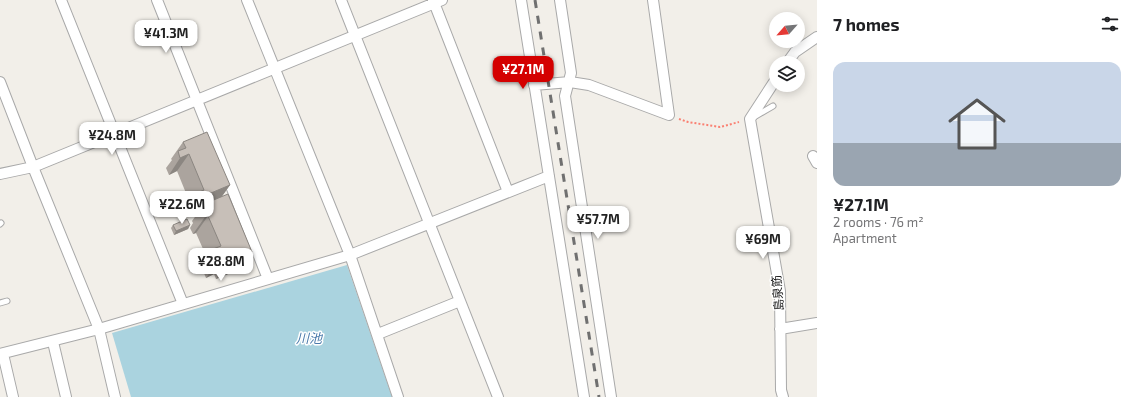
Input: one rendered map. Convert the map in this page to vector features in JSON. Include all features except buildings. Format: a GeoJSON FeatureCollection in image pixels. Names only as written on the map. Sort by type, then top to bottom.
{"type":"FeatureCollection","features":[{"type":"Feature","properties":{"kind":"street"},"geometry":{"type":"LineString","coordinates":[[61,0],[183,304]]}},
{"type":"Feature","properties":{"kind":"street"},"geometry":{"type":"LineString","coordinates":[[157,0],[268,279]]}},
{"type":"Feature","properties":{"kind":"street"},"geometry":{"type":"LineString","coordinates":[[247,0],[350,256],[378,334],[398,397]]}},
{"type":"Feature","properties":{"kind":"street"},"geometry":{"type":"LineString","coordinates":[[341,0],[498,397]]}},
{"type":"Feature","properties":{"kind":"street"},"geometry":{"type":"LineString","coordinates":[[521,0],[584,397]]}},
{"type":"Feature","properties":{"kind":"street"},"geometry":{"type":"LineString","coordinates":[[560,0],[571,73],[570,82],[565,96],[611,397]]}},
{"type":"Feature","properties":{"kind":"street"},"geometry":{"type":"LineString","coordinates":[[534,85],[570,82],[595,87],[669,115],[653,0]]}},
{"type":"Feature","properties":{"kind":"street"},"geometry":{"type":"LineString","coordinates":[[0,174],[33,167],[436,1],[508,192]]}},
{"type":"Feature","properties":{"kind":"street"},"geometry":{"type":"LineString","coordinates":[[792,56],[795,52],[817,37]]}},
{"type":"Feature","properties":{"kind":"street"},"geometry":{"type":"LineString","coordinates":[[0,82],[99,329],[115,397]]}},
{"type":"Feature","properties":{"kind":"street"},"geometry":{"type":"LineString","coordinates":[[750,119],[769,89]]}},
{"type":"Feature","properties":{"kind":"street","name":"島泉筋"},"geometry":{"type":"LineString","coordinates":[[750,119],[780,291],[781,390],[783,397]]}},
{"type":"Feature","properties":{"kind":"street"},"geometry":{"type":"LineString","coordinates":[[13,397],[1,354],[53,342],[350,256],[549,176]]}},
{"type":"Feature","properties":{"kind":"street"},"geometry":{"type":"LineString","coordinates":[[378,334],[460,301]]}},
{"type":"Feature","properties":{"kind":"street"},"geometry":{"type":"LineString","coordinates":[[780,329],[817,323]]}},
{"type":"Feature","properties":{"kind":"street"},"geometry":{"type":"LineString","coordinates":[[53,342],[66,397]]}},
{"type":"Feature","properties":{"kind":"lane"},"geometry":{"type":"LineString","coordinates":[[750,119],[774,106]]}},
{"type":"Feature","properties":{"kind":"lane"},"geometry":{"type":"LineString","coordinates":[[0,303],[7,301]]}},
{"type":"Feature","properties":{"kind":"path"},"geometry":{"type":"LineString","coordinates":[[669,115],[688,122],[720,127],[750,119]]}},
{"type":"Feature","properties":{"kind":"water","name":"川池"},"geometry":{"type":"Polygon","coordinates":[[[347,265],[392,397],[131,397],[112,333],[347,265]]]}},
{"type":"Feature","properties":{"kind":"railway"},"geometry":{"type":"LineString","coordinates":[[535,0],[599,397]]}}]}
